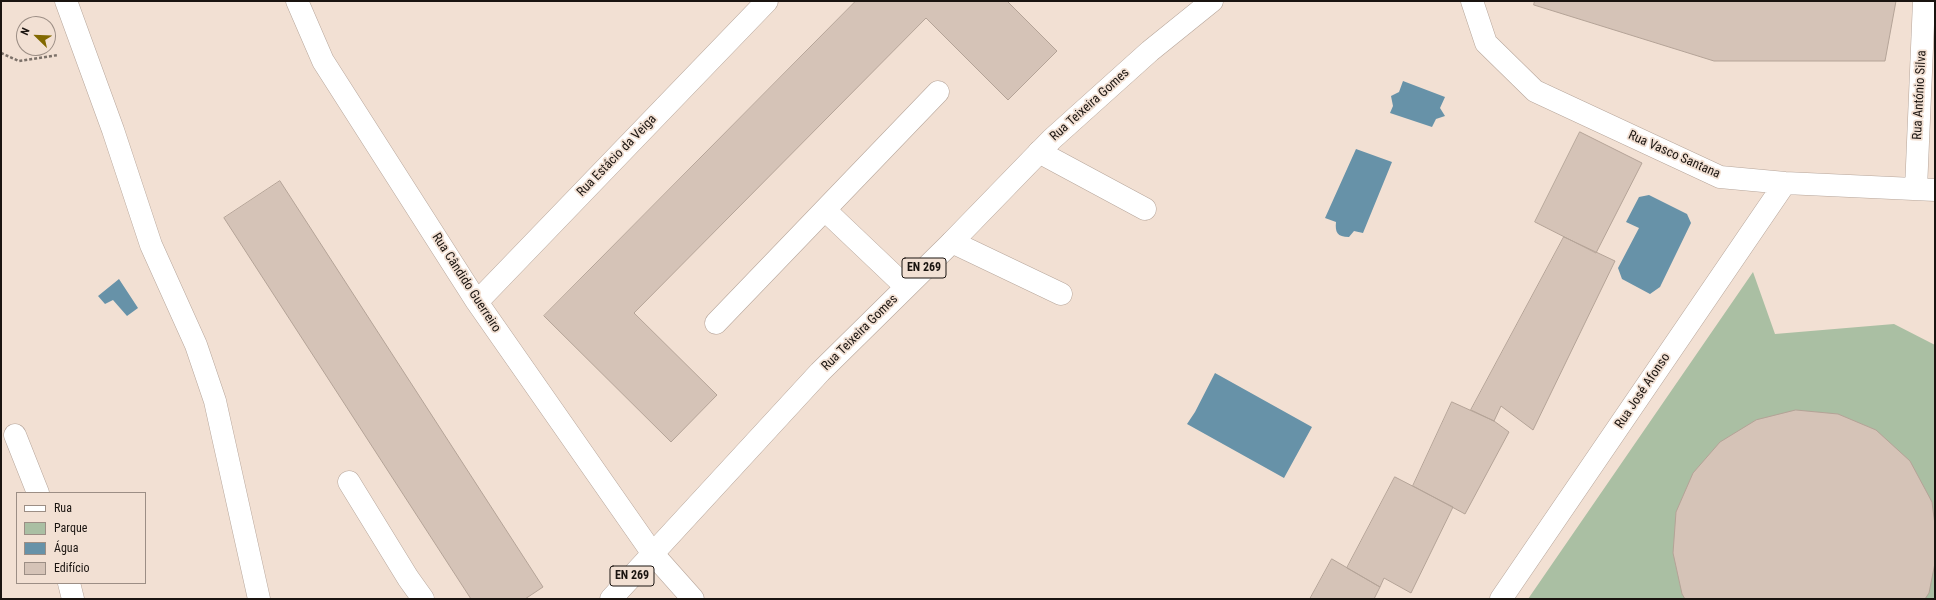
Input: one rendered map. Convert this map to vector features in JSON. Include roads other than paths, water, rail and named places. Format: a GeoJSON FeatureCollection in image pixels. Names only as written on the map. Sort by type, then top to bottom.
{"type":"FeatureCollection","features":[{"type":"Feature","properties":{"kind":"street"},"geometry":{"type":"LineString","coordinates":[[66,1],[114,130],[151,245],[196,345],[215,401],[259,599]]}},
{"type":"Feature","properties":{"kind":"street","name":"Rua Cândido Guerreiro"},"geometry":{"type":"LineString","coordinates":[[297,1],[323,61],[477,302],[653,554],[693,599]]}},
{"type":"Feature","properties":{"kind":"street","name":"Rua Teixeira Gomes"},"geometry":{"type":"LineString","coordinates":[[611,599],[820,372],[905,286],[952,242],[1039,152],[1150,51],[1212,1]]}},
{"type":"Feature","properties":{"kind":"street","name":"Rua Vasco Santana"},"geometry":{"type":"LineString","coordinates":[[1472,1],[1486,43],[1534,91],[1720,177],[1786,183],[1926,189]]}},
{"type":"Feature","properties":{"kind":"street","name":"Rua António Silva"},"geometry":{"type":"LineString","coordinates":[[1924,1],[1926,189]]}},
{"type":"Feature","properties":{"kind":"street","name":"Rua Estácio da Veiga"},"geometry":{"type":"LineString","coordinates":[[477,302],[763,4]]}},
{"type":"Feature","properties":{"kind":"street"},"geometry":{"type":"LineString","coordinates":[[716,323],[938,92]]}},
{"type":"Feature","properties":{"kind":"street"},"geometry":{"type":"LineString","coordinates":[[1039,152],[1145,209]]}},
{"type":"Feature","properties":{"kind":"street","name":"Rua José Afonso"},"geometry":{"type":"LineString","coordinates":[[1501,599],[1786,183]]}},
{"type":"Feature","properties":{"kind":"street"},"geometry":{"type":"LineString","coordinates":[[825,210],[905,286]]}},
{"type":"Feature","properties":{"kind":"street"},"geometry":{"type":"LineString","coordinates":[[952,242],[1061,294]]}},
{"type":"Feature","properties":{"kind":"street"},"geometry":{"type":"LineString","coordinates":[[15,435],[38,492]]}},
{"type":"Feature","properties":{"kind":"street"},"geometry":{"type":"LineString","coordinates":[[349,482],[422,599]]}},
{"type":"Feature","properties":{"kind":"street"},"geometry":{"type":"LineString","coordinates":[[69,584],[73,599]]}},
{"type":"Feature","properties":{"kind":"water"},"geometry":{"type":"Polygon","coordinates":[[[1403,81],[1445,97],[1440,108],[1445,116],[1436,119],[1432,127],[1390,113],[1393,106],[1391,96],[1399,92],[1403,81]]]}},
{"type":"Feature","properties":{"kind":"water"},"geometry":{"type":"Polygon","coordinates":[[[1356,149],[1392,162],[1363,233],[1354,231],[1349,237],[1345,237],[1339,235],[1336,229],[1336,222],[1325,218],[1356,149]]]}},
{"type":"Feature","properties":{"kind":"water"},"geometry":{"type":"Polygon","coordinates":[[[1649,195],[1687,214],[1691,223],[1660,287],[1650,294],[1622,279],[1618,268],[1639,228],[1626,222],[1639,197],[1649,195]]]}},
{"type":"Feature","properties":{"kind":"water"},"geometry":{"type":"Polygon","coordinates":[[[119,279],[138,308],[127,316],[113,300],[105,304],[98,296],[119,279]]]}},
{"type":"Feature","properties":{"kind":"water"},"geometry":{"type":"Polygon","coordinates":[[[1215,373],[1312,427],[1284,478],[1187,424],[1195,412],[1215,373]]]}}]}
